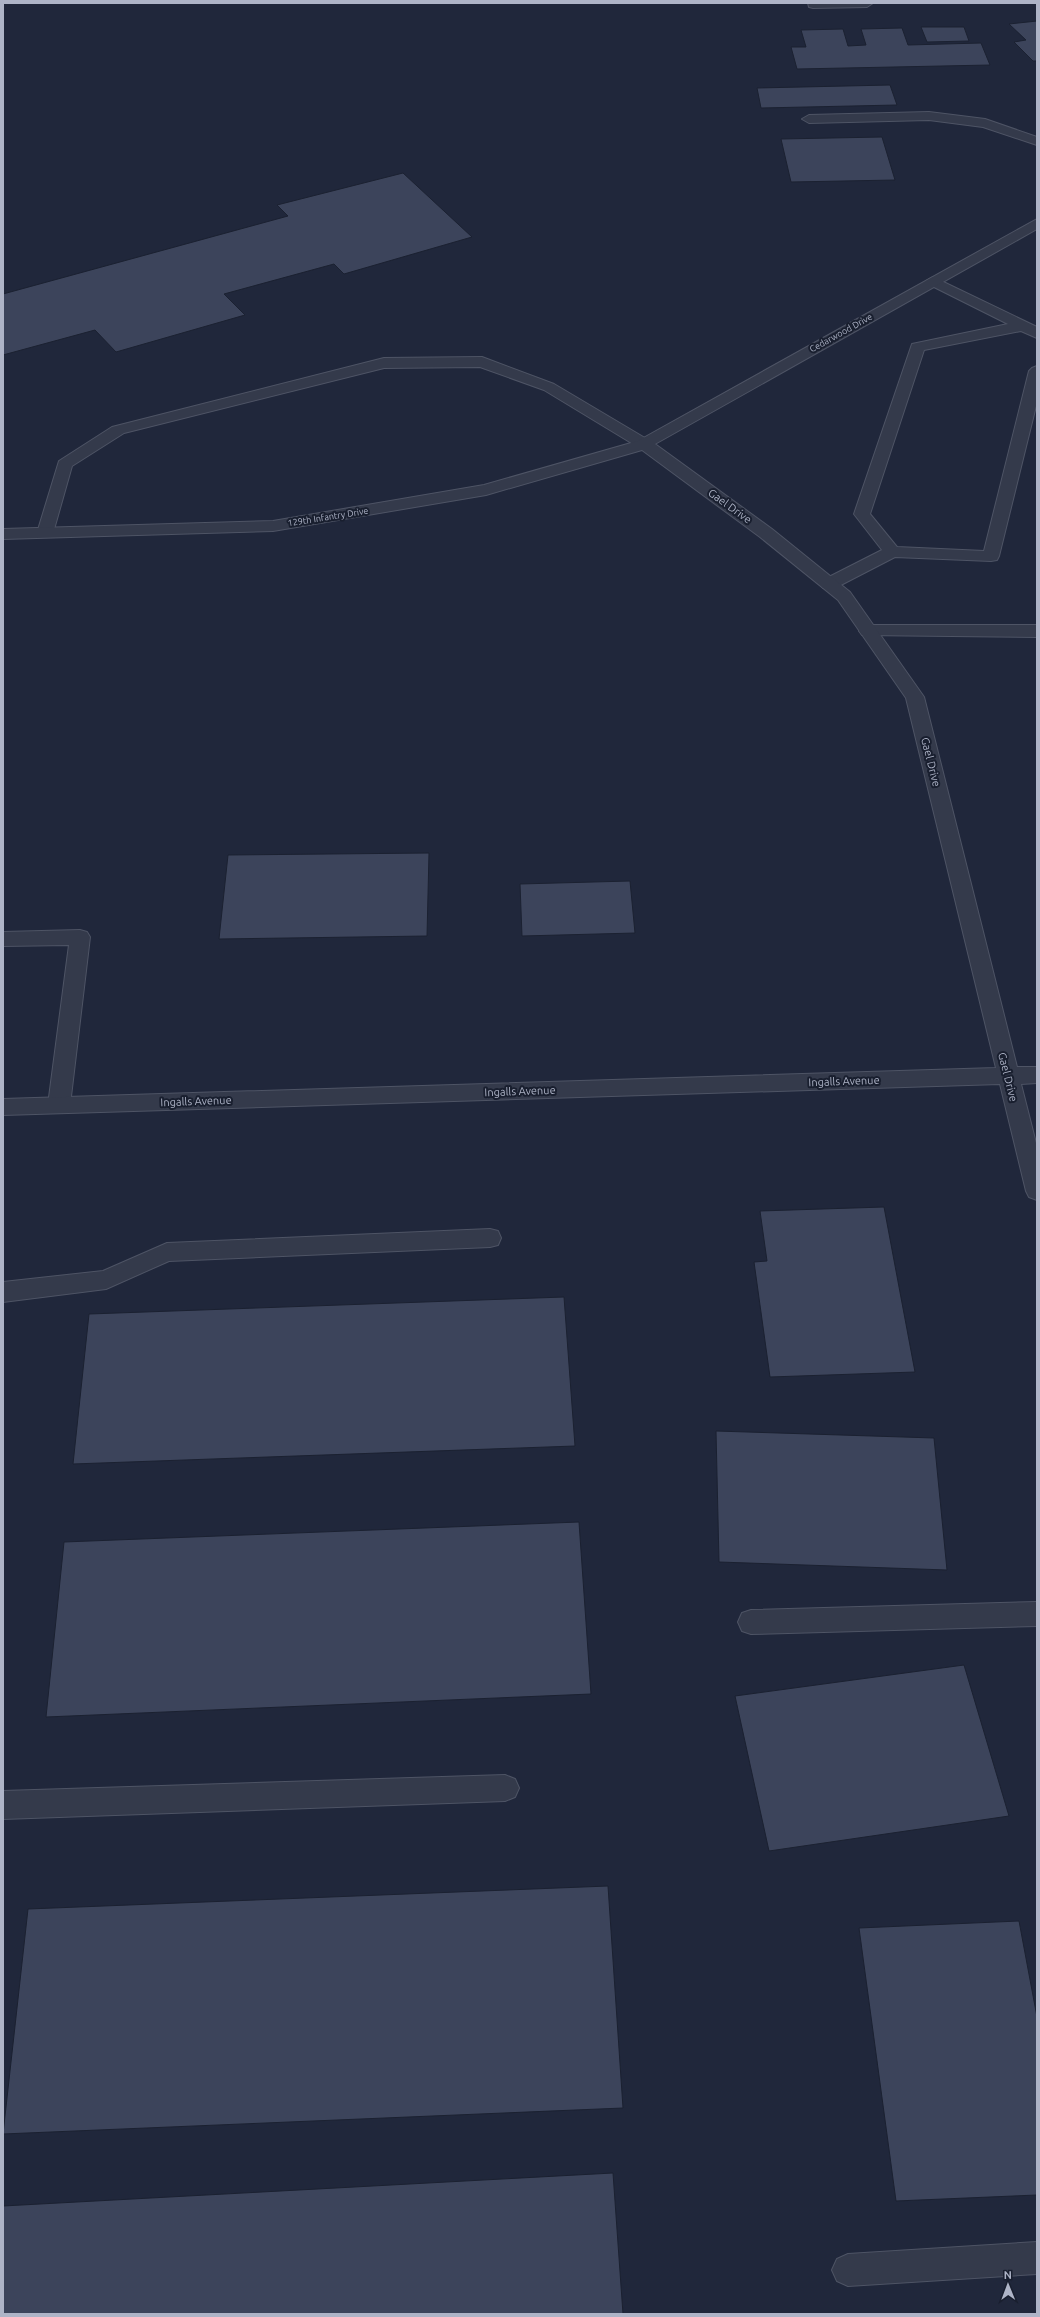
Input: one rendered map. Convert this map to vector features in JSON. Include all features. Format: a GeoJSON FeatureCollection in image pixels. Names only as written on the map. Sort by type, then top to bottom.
{"type":"FeatureCollection","features":[{"type":"Feature","properties":{"kind":"street"},"geometry":{"type":"LineString","coordinates":[[813,4],[867,3]]}},
{"type":"Feature","properties":{"kind":"street"},"geometry":{"type":"LineString","coordinates":[[809,119],[929,116],[985,123],[1037,141]]}},
{"type":"Feature","properties":{"kind":"street","name":"Cedarwood Drive"},"geometry":{"type":"LineString","coordinates":[[644,444],[1037,223]]}},
{"type":"Feature","properties":{"kind":"street"},"geometry":{"type":"LineString","coordinates":[[933,281],[1037,333]]}},
{"type":"Feature","properties":{"kind":"street"},"geometry":{"type":"LineString","coordinates":[[892,552],[862,514],[916,347],[1022,326]]}},
{"type":"Feature","properties":{"kind":"street","name":"Gael Drive"},"geometry":{"type":"LineString","coordinates":[[45,532],[65,464],[118,430],[384,363],[482,362],[548,387],[644,444],[766,532],[844,596],[915,697],[1007,1076],[1037,1191]]}},
{"type":"Feature","properties":{"kind":"street"},"geometry":{"type":"LineString","coordinates":[[830,584],[892,552],[991,556],[1037,371]]}},
{"type":"Feature","properties":{"kind":"street","name":"129th Infantry Drive"},"geometry":{"type":"LineString","coordinates":[[3,534],[273,526],[486,490],[644,444]]}},
{"type":"Feature","properties":{"kind":"street"},"geometry":{"type":"LineString","coordinates":[[868,631],[1037,631]]}},
{"type":"Feature","properties":{"kind":"street"},"geometry":{"type":"LineString","coordinates":[[3,939],[80,937],[59,1105]]}},
{"type":"Feature","properties":{"kind":"street","name":"Ingalls Avenue"},"geometry":{"type":"LineString","coordinates":[[3,1107],[1037,1075]]}},
{"type":"Feature","properties":{"kind":"street"},"geometry":{"type":"LineString","coordinates":[[3,1292],[106,1280],[167,1252],[490,1238]]}},
{"type":"Feature","properties":{"kind":"street"},"geometry":{"type":"LineString","coordinates":[[751,1622],[1037,1614]]}},
{"type":"Feature","properties":{"kind":"street"},"geometry":{"type":"LineString","coordinates":[[3,1805],[505,1788]]}},
{"type":"Feature","properties":{"kind":"street"},"geometry":{"type":"LineString","coordinates":[[848,2270],[1037,2258]]}},
{"type":"Feature","properties":{"kind":"building"},"geometry":{"type":"Polygon","coordinates":[[[1037,21],[1037,61],[1033,61],[1014,42],[1026,40],[1009,24],[1037,21]]]}},
{"type":"Feature","properties":{"kind":"building"},"geometry":{"type":"Polygon","coordinates":[[[921,27],[964,27],[969,41],[927,42],[921,27]]]}},
{"type":"Feature","properties":{"kind":"building"},"geometry":{"type":"Polygon","coordinates":[[[902,28],[908,45],[981,43],[990,65],[797,69],[791,47],[806,47],[801,30],[843,29],[848,46],[866,45],[861,29],[902,28]]]}},
{"type":"Feature","properties":{"kind":"building"},"geometry":{"type":"Polygon","coordinates":[[[890,85],[897,105],[761,108],[757,88],[890,85]]]}},
{"type":"Feature","properties":{"kind":"building"},"geometry":{"type":"Polygon","coordinates":[[[882,137],[895,180],[791,182],[781,139],[882,137]]]}},
{"type":"Feature","properties":{"kind":"building"},"geometry":{"type":"Polygon","coordinates":[[[403,173],[472,237],[344,274],[334,264],[224,294],[245,315],[116,352],[95,330],[3,355],[3,294],[288,216],[277,205],[403,173]]]}},
{"type":"Feature","properties":{"kind":"building"},"geometry":{"type":"Polygon","coordinates":[[[429,853],[427,936],[219,939],[228,855],[429,853]]]}},
{"type":"Feature","properties":{"kind":"building"},"geometry":{"type":"Polygon","coordinates":[[[630,881],[635,933],[522,936],[520,884],[630,881]]]}},
{"type":"Feature","properties":{"kind":"building"},"geometry":{"type":"Polygon","coordinates":[[[884,1207],[915,1372],[770,1377],[754,1262],[767,1261],[760,1211],[884,1207]]]}},
{"type":"Feature","properties":{"kind":"building"},"geometry":{"type":"Polygon","coordinates":[[[564,1297],[575,1446],[73,1464],[89,1314],[564,1297]]]}},
{"type":"Feature","properties":{"kind":"building"},"geometry":{"type":"Polygon","coordinates":[[[716,1431],[934,1438],[947,1570],[719,1562],[716,1431]]]}},
{"type":"Feature","properties":{"kind":"building"},"geometry":{"type":"Polygon","coordinates":[[[579,1522],[591,1694],[46,1717],[64,1542],[579,1522]]]}},
{"type":"Feature","properties":{"kind":"building"},"geometry":{"type":"Polygon","coordinates":[[[964,1665],[1009,1816],[769,1851],[735,1696],[964,1665]]]}},
{"type":"Feature","properties":{"kind":"building"},"geometry":{"type":"Polygon","coordinates":[[[608,1886],[623,2108],[3,2134],[28,1909],[608,1886]]]}},
{"type":"Feature","properties":{"kind":"building"},"geometry":{"type":"Polygon","coordinates":[[[1019,1921],[1037,2017],[1037,2195],[896,2201],[859,1928],[1019,1921]]]}},
{"type":"Feature","properties":{"kind":"building"},"geometry":{"type":"Polygon","coordinates":[[[613,2173],[623,2314],[3,2314],[3,2206],[613,2173]]]}}]}
